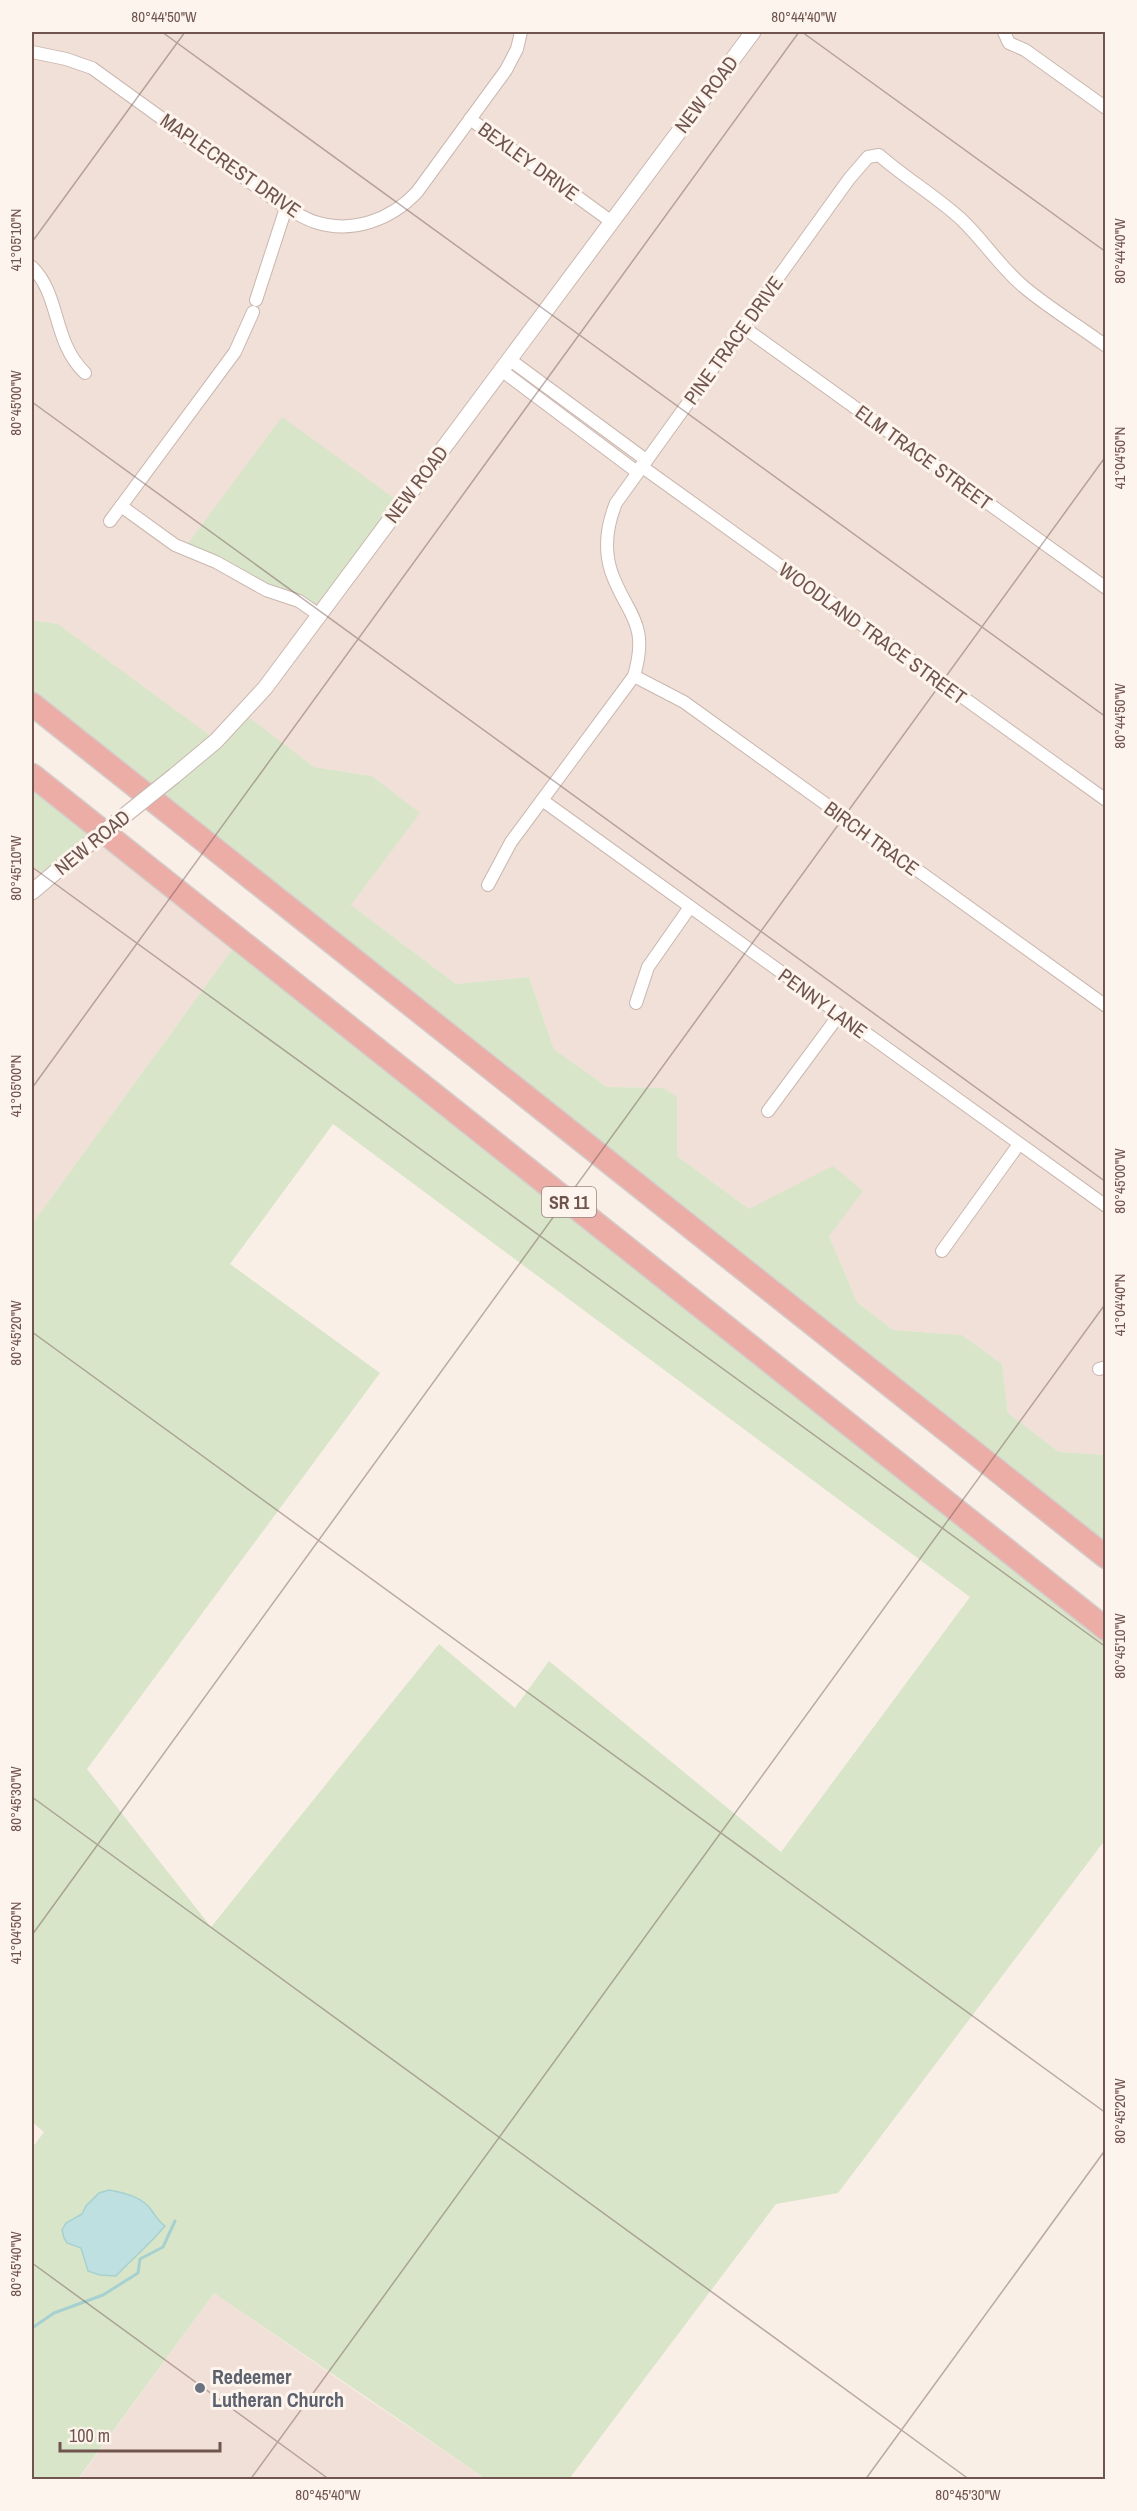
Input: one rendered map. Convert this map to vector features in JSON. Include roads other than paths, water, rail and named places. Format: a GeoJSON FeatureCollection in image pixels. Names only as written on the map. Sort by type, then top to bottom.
{"type":"FeatureCollection","features":[{"type":"Feature","properties":{"kind":"highway","name":"SR 11"},"geometry":{"type":"LineString","coordinates":[[32,704],[1106,1557]]}},
{"type":"Feature","properties":{"kind":"highway","name":"SR 11"},"geometry":{"type":"LineString","coordinates":[[32,775],[1106,1629]]}},
{"type":"Feature","properties":{"kind":"street","name":"BEXLEY DRIVE"},"geometry":{"type":"LineString","coordinates":[[521,32],[517,49],[506,70],[471,119],[612,222]]}},
{"type":"Feature","properties":{"kind":"street","name":"NEW ROAD"},"geometry":{"type":"LineString","coordinates":[[32,892],[216,741],[249,708],[753,32]]}},
{"type":"Feature","properties":{"kind":"street"},"geometry":{"type":"LineString","coordinates":[[1004,32],[1010,42],[1025,50],[1106,108]]}},
{"type":"Feature","properties":{"kind":"street","name":"MAPLECREST DRIVE"},"geometry":{"type":"LineString","coordinates":[[32,52],[66,59],[93,68],[286,208],[312,221],[333,226],[360,225],[385,217],[403,206],[417,192],[471,119]]}},
{"type":"Feature","properties":{"kind":"street","name":"PINE TRACE DRIVE"},"geometry":{"type":"LineString","coordinates":[[488,885],[511,842],[634,676],[639,653],[638,629],[611,571],[607,539],[616,504],[641,466],[849,179],[868,157],[875,154],[960,219],[1024,287],[1106,346]]}},
{"type":"Feature","properties":{"kind":"street"},"geometry":{"type":"LineString","coordinates":[[110,521],[235,352],[254,306],[286,208]]}},
{"type":"Feature","properties":{"kind":"street"},"geometry":{"type":"LineString","coordinates":[[32,267],[47,289],[66,347],[85,373]]}},
{"type":"Feature","properties":{"kind":"street","name":"ELM TRACE STREET"},"geometry":{"type":"LineString","coordinates":[[743,327],[1106,588]]}},
{"type":"Feature","properties":{"kind":"street","name":"WOODLAND TRACE STREET"},"geometry":{"type":"LineString","coordinates":[[505,365],[641,466],[1106,800]]}},
{"type":"Feature","properties":{"kind":"street"},"geometry":{"type":"LineString","coordinates":[[121,506],[175,545],[216,562],[266,590],[299,601],[320,615]]}},
{"type":"Feature","properties":{"kind":"street","name":"BIRCH TRACE"},"geometry":{"type":"LineString","coordinates":[[634,676],[662,688],[684,702],[1106,1006]]}},
{"type":"Feature","properties":{"kind":"street","name":"PENNY LANE"},"geometry":{"type":"LineString","coordinates":[[542,800],[1106,1206]]}},
{"type":"Feature","properties":{"kind":"street"},"geometry":{"type":"LineString","coordinates":[[636,1003],[648,967],[690,907]]}},
{"type":"Feature","properties":{"kind":"street"},"geometry":{"type":"LineString","coordinates":[[768,1111],[838,1015]]}},
{"type":"Feature","properties":{"kind":"street"},"geometry":{"type":"LineString","coordinates":[[942,1251],[1019,1143]]}},
{"type":"Feature","properties":{"kind":"water"},"geometry":{"type":"Polygon","coordinates":[[[109,2190],[127,2194],[144,2202],[165,2226],[116,2276],[100,2275],[88,2271],[81,2248],[67,2243],[62,2230],[66,2223],[82,2214],[86,2206],[99,2193],[109,2190]]]}},
{"type":"Feature","properties":{"kind":"waterway"},"geometry":{"type":"LineString","coordinates":[[32,2328],[54,2313],[103,2295],[138,2273],[140,2259],[163,2247],[175,2221]]}},
{"type":"Feature","properties":{"kind":"place","name":"Redeemer Lutheran Church"},"geometry":{"type":"Point","coordinates":[200,2388]}}]}
